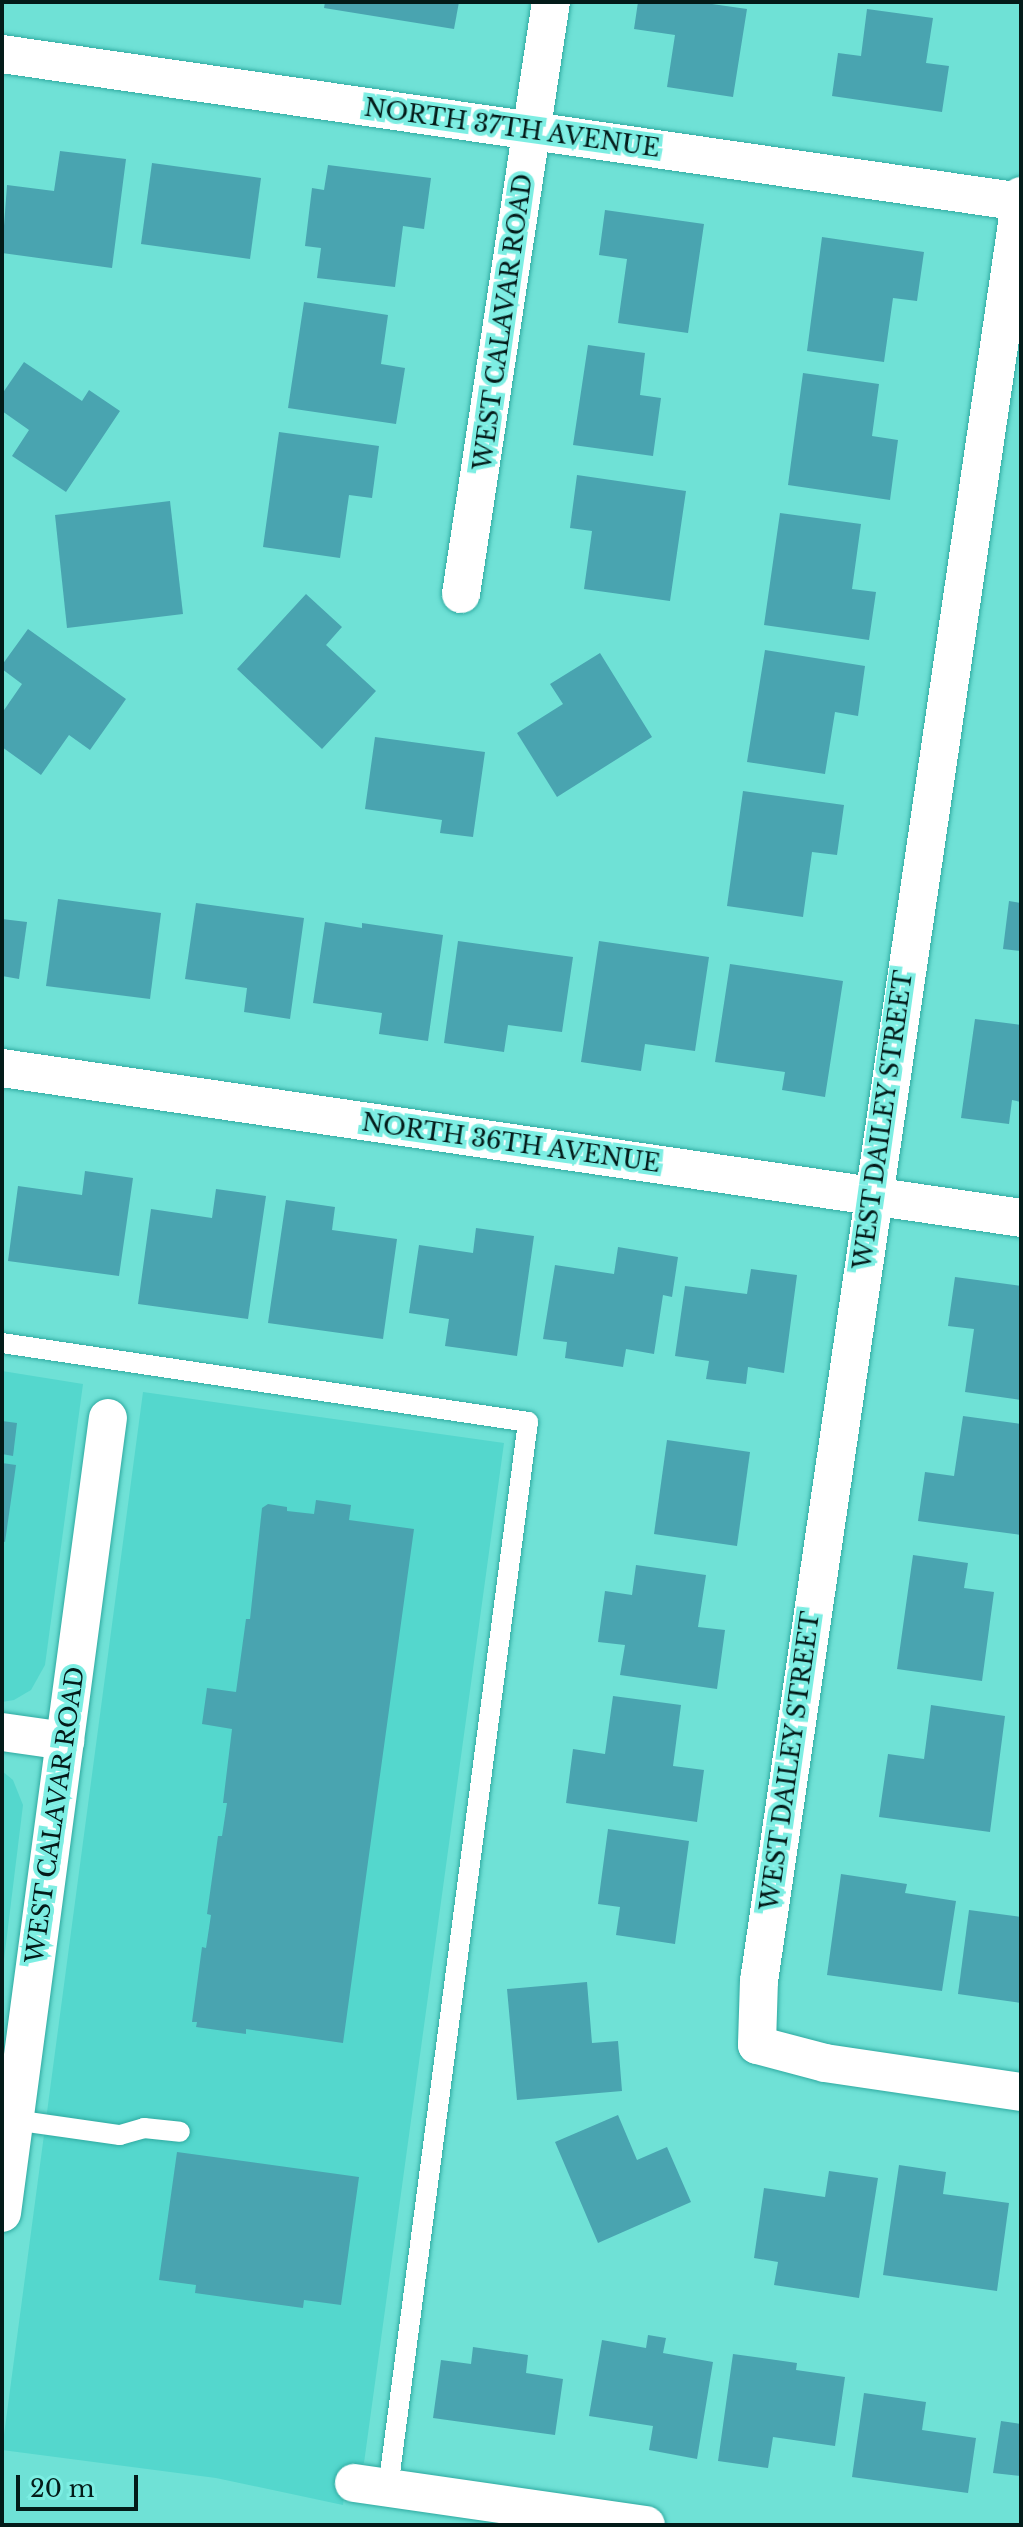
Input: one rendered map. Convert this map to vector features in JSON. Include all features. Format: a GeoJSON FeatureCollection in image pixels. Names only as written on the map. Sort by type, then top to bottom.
{"type":"FeatureCollection","features":[{"type":"Feature","properties":{"kind":"street","name":"WEST CALAVAR ROAD"},"geometry":{"type":"LineString","coordinates":[[461,594],[551,2]]}},
{"type":"Feature","properties":{"kind":"street","name":"NORTH 37TH AVENUE"},"geometry":{"type":"LineString","coordinates":[[2,54],[1021,200]]}},
{"type":"Feature","properties":{"kind":"street","name":"WEST DAILEY STREET"},"geometry":{"type":"LineString","coordinates":[[1021,200],[759,1980],[757,2045],[825,2063],[1021,2092]]}},
{"type":"Feature","properties":{"kind":"street","name":"NORTH 36TH AVENUE"},"geometry":{"type":"LineString","coordinates":[[2,1068],[1021,1218]]}},
{"type":"Feature","properties":{"kind":"street","name":"WEST CALAVAR ROAD"},"geometry":{"type":"LineString","coordinates":[[2,2213],[108,1418]]}},
{"type":"Feature","properties":{"kind":"street"},"geometry":{"type":"LineString","coordinates":[[2,1732],[65,1741]]}},
{"type":"Feature","properties":{"kind":"street"},"geometry":{"type":"LineString","coordinates":[[371,2486],[646,2525]]}},
{"type":"Feature","properties":{"kind":"lane"},"geometry":{"type":"LineString","coordinates":[[2,1343],[528,1422],[371,2486]]}},
{"type":"Feature","properties":{"kind":"lane"},"geometry":{"type":"LineString","coordinates":[[14,2120],[120,2135],[144,2128],[180,2132]]}},
{"type":"Feature","properties":{"kind":"shaded area"},"geometry":{"type":"Polygon","coordinates":[[[2,1371],[83,1384],[45,1665],[31,1690],[14,1700],[2,1702],[2,1371]]]}},
{"type":"Feature","properties":{"kind":"shaded area"},"geometry":{"type":"Polygon","coordinates":[[[143,1392],[504,1443],[364,2463],[347,2469],[343,2505],[216,2478],[2,2450],[143,1392]]]}},
{"type":"Feature","properties":{"kind":"shaded area"},"geometry":{"type":"Polygon","coordinates":[[[2,1771],[13,1780],[23,1805],[2,1976],[2,1771]]]}},
{"type":"Feature","properties":{"kind":"building"},"geometry":{"type":"Polygon","coordinates":[[[325,2],[459,2],[454,29],[324,8],[325,2]]]}},
{"type":"Feature","properties":{"kind":"building"},"geometry":{"type":"Polygon","coordinates":[[[638,2],[698,2],[747,9],[733,97],[667,87],[675,35],[634,29],[638,2]]]}},
{"type":"Feature","properties":{"kind":"building"},"geometry":{"type":"Polygon","coordinates":[[[867,9],[933,18],[926,63],[949,66],[942,112],[832,96],[838,53],[861,56],[867,9]]]}},
{"type":"Feature","properties":{"kind":"building"},"geometry":{"type":"Polygon","coordinates":[[[60,151],[126,159],[112,268],[2,253],[7,185],[54,191],[60,151]]]}},
{"type":"Feature","properties":{"kind":"building"},"geometry":{"type":"Polygon","coordinates":[[[152,163],[261,178],[250,259],[141,244],[152,163]]]}},
{"type":"Feature","properties":{"kind":"building"},"geometry":{"type":"Polygon","coordinates":[[[328,165],[431,178],[424,229],[403,226],[395,287],[317,278],[321,248],[305,246],[312,188],[324,190],[328,165]]]}},
{"type":"Feature","properties":{"kind":"building"},"geometry":{"type":"Polygon","coordinates":[[[605,210],[704,224],[688,333],[618,323],[627,259],[599,255],[605,210]]]}},
{"type":"Feature","properties":{"kind":"building"},"geometry":{"type":"Polygon","coordinates":[[[822,237],[924,252],[917,301],[893,298],[884,362],[807,351],[822,237]]]}},
{"type":"Feature","properties":{"kind":"building"},"geometry":{"type":"Polygon","coordinates":[[[304,302],[388,315],[381,364],[405,368],[396,424],[288,408],[304,302]]]}},
{"type":"Feature","properties":{"kind":"building"},"geometry":{"type":"Polygon","coordinates":[[[588,345],[645,353],[640,395],[661,398],[653,456],[573,445],[588,345]]]}},
{"type":"Feature","properties":{"kind":"building"},"geometry":{"type":"Polygon","coordinates":[[[24,362],[82,401],[89,390],[120,411],[66,492],[12,456],[29,430],[2,411],[2,394],[24,362]]]}},
{"type":"Feature","properties":{"kind":"building"},"geometry":{"type":"Polygon","coordinates":[[[803,373],[879,384],[872,436],[898,440],[890,500],[788,485],[803,373]]]}},
{"type":"Feature","properties":{"kind":"building"},"geometry":{"type":"Polygon","coordinates":[[[279,432],[379,446],[372,498],[349,495],[340,558],[263,547],[279,432]]]}},
{"type":"Feature","properties":{"kind":"building"},"geometry":{"type":"Polygon","coordinates":[[[577,475],[686,491],[670,601],[584,589],[592,531],[570,528],[577,475]]]}},
{"type":"Feature","properties":{"kind":"building"},"geometry":{"type":"Polygon","coordinates":[[[170,501],[183,614],[67,628],[55,515],[170,501]]]}},
{"type":"Feature","properties":{"kind":"building"},"geometry":{"type":"Polygon","coordinates":[[[780,513],[861,524],[852,589],[876,592],[869,640],[764,625],[780,513]]]}},
{"type":"Feature","properties":{"kind":"building"},"geometry":{"type":"Polygon","coordinates":[[[306,594],[342,627],[326,645],[376,691],[322,749],[237,669],[306,594]]]}},
{"type":"Feature","properties":{"kind":"building"},"geometry":{"type":"Polygon","coordinates":[[[28,629],[126,699],[90,750],[69,735],[41,775],[2,747],[2,713],[22,684],[2,669],[2,665],[28,629]]]}},
{"type":"Feature","properties":{"kind":"building"},"geometry":{"type":"Polygon","coordinates":[[[765,650],[865,666],[858,716],[835,712],[825,774],[747,762],[765,650]]]}},
{"type":"Feature","properties":{"kind":"building"},"geometry":{"type":"Polygon","coordinates":[[[600,653],[652,737],[557,797],[517,733],[563,704],[550,684],[600,653]]]}},
{"type":"Feature","properties":{"kind":"building"},"geometry":{"type":"Polygon","coordinates":[[[375,737],[485,752],[473,837],[440,833],[442,820],[365,809],[375,737]]]}},
{"type":"Feature","properties":{"kind":"building"},"geometry":{"type":"Polygon","coordinates":[[[743,791],[844,805],[837,855],[812,852],[803,917],[727,906],[743,791]]]}},
{"type":"Feature","properties":{"kind":"building"},"geometry":{"type":"Polygon","coordinates":[[[58,899],[161,913],[150,999],[46,986],[58,899]]]}},
{"type":"Feature","properties":{"kind":"building"},"geometry":{"type":"Polygon","coordinates":[[[1009,901],[1021,903],[1021,951],[1003,949],[1009,901]]]}},
{"type":"Feature","properties":{"kind":"building"},"geometry":{"type":"Polygon","coordinates":[[[196,903],[304,918],[290,1019],[244,1012],[247,988],[185,979],[196,903]]]}},
{"type":"Feature","properties":{"kind":"building"},"geometry":{"type":"Polygon","coordinates":[[[2,919],[27,922],[19,979],[2,976],[2,919]]]}},
{"type":"Feature","properties":{"kind":"building"},"geometry":{"type":"Polygon","coordinates":[[[325,922],[362,928],[362,923],[443,935],[428,1041],[379,1034],[382,1013],[313,1003],[325,922]]]}},
{"type":"Feature","properties":{"kind":"building"},"geometry":{"type":"Polygon","coordinates":[[[458,941],[573,957],[562,1032],[508,1025],[504,1052],[444,1043],[458,941]]]}},
{"type":"Feature","properties":{"kind":"building"},"geometry":{"type":"Polygon","coordinates":[[[599,941],[709,957],[695,1051],[645,1044],[641,1071],[581,1062],[599,941]]]}},
{"type":"Feature","properties":{"kind":"building"},"geometry":{"type":"Polygon","coordinates":[[[730,964],[843,981],[825,1097],[782,1090],[785,1072],[715,1062],[730,964]]]}},
{"type":"Feature","properties":{"kind":"building"},"geometry":{"type":"Polygon","coordinates":[[[975,1019],[1021,1025],[1021,1102],[1012,1100],[1009,1124],[961,1118],[975,1019]]]}},
{"type":"Feature","properties":{"kind":"building"},"geometry":{"type":"Polygon","coordinates":[[[85,1171],[133,1178],[119,1276],[8,1261],[18,1186],[82,1195],[85,1171]]]}},
{"type":"Feature","properties":{"kind":"building"},"geometry":{"type":"Polygon","coordinates":[[[216,1189],[266,1196],[248,1319],[138,1304],[151,1209],[212,1218],[216,1189]]]}},
{"type":"Feature","properties":{"kind":"building"},"geometry":{"type":"Polygon","coordinates":[[[286,1200],[335,1207],[332,1230],[397,1239],[383,1339],[268,1323],[286,1200]]]}},
{"type":"Feature","properties":{"kind":"building"},"geometry":{"type":"Polygon","coordinates":[[[476,1228],[534,1236],[517,1356],[445,1346],[449,1319],[409,1313],[419,1245],[473,1253],[476,1228]]]}},
{"type":"Feature","properties":{"kind":"building"},"geometry":{"type":"Polygon","coordinates":[[[618,1247],[678,1257],[672,1297],[663,1295],[654,1354],[626,1349],[623,1367],[565,1358],[567,1342],[543,1339],[555,1265],[614,1274],[618,1247]]]}},
{"type":"Feature","properties":{"kind":"building"},"geometry":{"type":"Polygon","coordinates":[[[751,1269],[797,1275],[784,1373],[748,1367],[746,1384],[706,1379],[709,1361],[675,1356],[685,1286],[747,1294],[751,1269]]]}},
{"type":"Feature","properties":{"kind":"building"},"geometry":{"type":"Polygon","coordinates":[[[955,1277],[1021,1286],[1021,1400],[965,1392],[974,1329],[948,1326],[955,1277]]]}},
{"type":"Feature","properties":{"kind":"building"},"geometry":{"type":"Polygon","coordinates":[[[963,1416],[1021,1424],[1021,1535],[918,1521],[925,1472],[954,1476],[963,1416]]]}},
{"type":"Feature","properties":{"kind":"building"},"geometry":{"type":"Polygon","coordinates":[[[2,1421],[17,1423],[13,1456],[2,1454],[2,1421]]]}},
{"type":"Feature","properties":{"kind":"building"},"geometry":{"type":"Polygon","coordinates":[[[667,1440],[750,1452],[737,1546],[654,1534],[667,1440]]]}},
{"type":"Feature","properties":{"kind":"building"},"geometry":{"type":"Polygon","coordinates":[[[2,1463],[16,1465],[5,1542],[2,1541],[2,1463]]]}},
{"type":"Feature","properties":{"kind":"building"},"geometry":{"type":"Polygon","coordinates":[[[316,1500],[351,1505],[349,1520],[414,1529],[343,2043],[246,2029],[246,2034],[196,2027],[197,2022],[192,2022],[202,1947],[206,1948],[211,1915],[207,1914],[218,1836],[222,1836],[227,1803],[223,1803],[232,1729],[202,1724],[207,1688],[236,1692],[246,1619],[250,1619],[262,1508],[268,1504],[287,1507],[287,1511],[314,1514],[316,1500]]]}},
{"type":"Feature","properties":{"kind":"building"},"geometry":{"type":"Polygon","coordinates":[[[913,1555],[968,1563],[964,1588],[994,1592],[982,1681],[897,1669],[913,1555]]]}},
{"type":"Feature","properties":{"kind":"building"},"geometry":{"type":"Polygon","coordinates":[[[636,1565],[706,1575],[698,1627],[725,1630],[717,1689],[620,1675],[625,1645],[598,1642],[605,1591],[632,1595],[636,1565]]]}},
{"type":"Feature","properties":{"kind":"building"},"geometry":{"type":"Polygon","coordinates":[[[613,1696],[681,1705],[673,1766],[704,1770],[697,1822],[566,1803],[573,1749],[605,1754],[613,1696]]]}},
{"type":"Feature","properties":{"kind":"building"},"geometry":{"type":"Polygon","coordinates":[[[931,1705],[1005,1716],[990,1832],[879,1817],[888,1754],[924,1759],[931,1705]]]}},
{"type":"Feature","properties":{"kind":"building"},"geometry":{"type":"Polygon","coordinates":[[[608,1829],[689,1841],[675,1944],[616,1935],[620,1907],[598,1904],[608,1829]]]}},
{"type":"Feature","properties":{"kind":"building"},"geometry":{"type":"Polygon","coordinates":[[[841,1874],[907,1884],[905,1893],[956,1901],[942,1991],[827,1975],[841,1874]]]}},
{"type":"Feature","properties":{"kind":"building"},"geometry":{"type":"Polygon","coordinates":[[[969,1910],[1021,1917],[1021,2003],[958,1994],[969,1910]]]}},
{"type":"Feature","properties":{"kind":"building"},"geometry":{"type":"Polygon","coordinates":[[[587,1982],[592,2043],[618,2041],[622,2091],[517,2100],[507,1989],[587,1982]]]}},
{"type":"Feature","properties":{"kind":"building"},"geometry":{"type":"Polygon","coordinates":[[[618,2115],[637,2160],[667,2147],[691,2202],[598,2243],[555,2142],[618,2115]]]}},
{"type":"Feature","properties":{"kind":"building"},"geometry":{"type":"Polygon","coordinates":[[[177,2152],[359,2177],[341,2305],[304,2300],[303,2308],[195,2293],[196,2285],[159,2280],[177,2152]]]}},
{"type":"Feature","properties":{"kind":"building"},"geometry":{"type":"Polygon","coordinates":[[[899,2165],[946,2172],[943,2194],[1009,2203],[997,2291],[883,2275],[899,2165]]]}},
{"type":"Feature","properties":{"kind":"building"},"geometry":{"type":"Polygon","coordinates":[[[829,2171],[878,2178],[859,2298],[774,2285],[778,2262],[754,2258],[764,2188],[825,2197],[829,2171]]]}},
{"type":"Feature","properties":{"kind":"building"},"geometry":{"type":"Polygon","coordinates":[[[648,2335],[666,2338],[663,2353],[713,2362],[697,2459],[649,2450],[653,2426],[589,2416],[602,2340],[646,2348],[648,2335]]]}},
{"type":"Feature","properties":{"kind":"building"},"geometry":{"type":"Polygon","coordinates":[[[473,2347],[528,2355],[526,2373],[563,2379],[555,2435],[433,2418],[441,2360],[471,2364],[473,2347]]]}},
{"type":"Feature","properties":{"kind":"building"},"geometry":{"type":"Polygon","coordinates":[[[733,2354],[797,2363],[796,2370],[845,2377],[835,2446],[773,2437],[768,2468],[718,2461],[733,2354]]]}},
{"type":"Feature","properties":{"kind":"building"},"geometry":{"type":"Polygon","coordinates":[[[864,2393],[926,2402],[922,2430],[976,2438],[968,2493],[852,2477],[864,2393]]]}},
{"type":"Feature","properties":{"kind":"building"},"geometry":{"type":"Polygon","coordinates":[[[1001,2421],[1021,2424],[1021,2476],[993,2473],[1001,2421]]]}}]}
